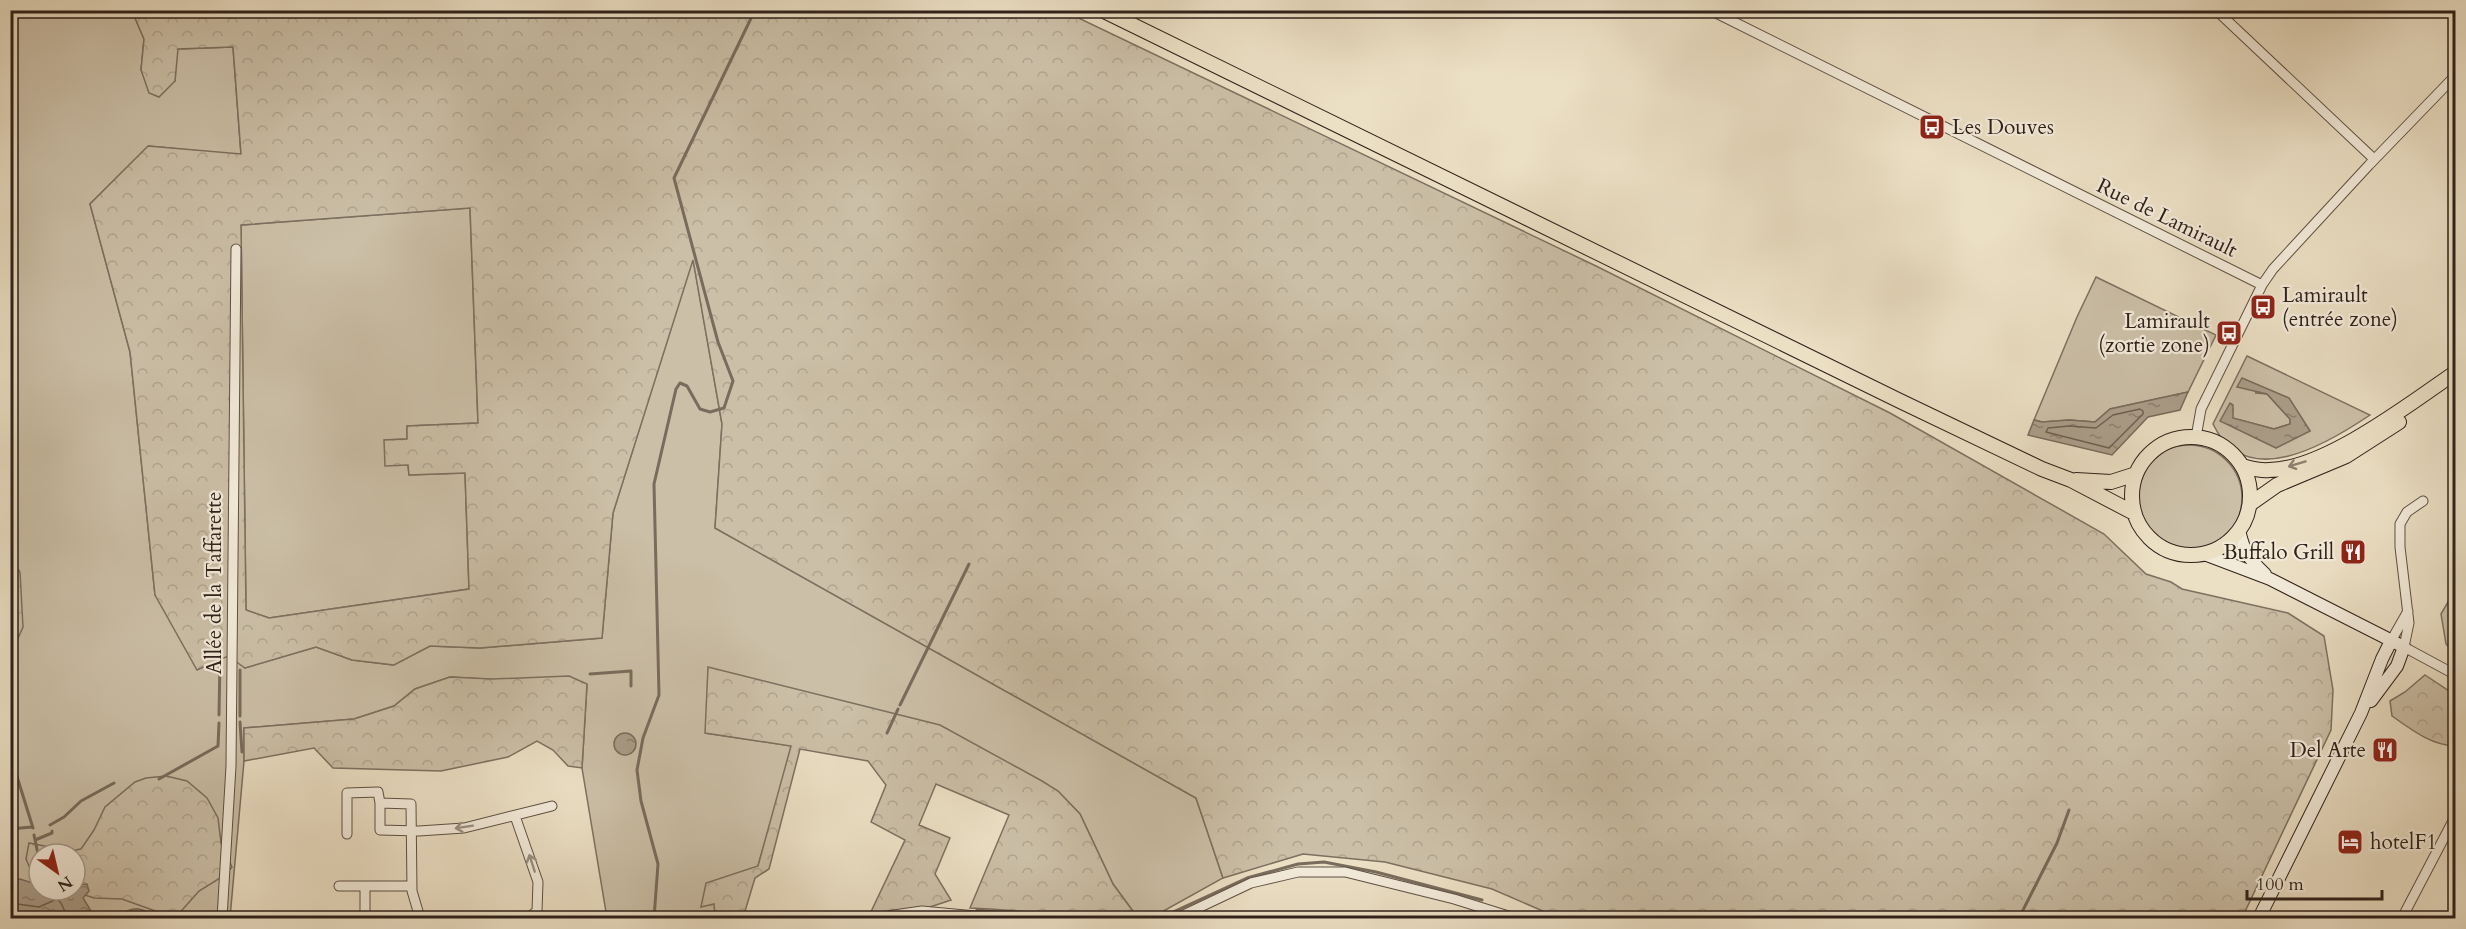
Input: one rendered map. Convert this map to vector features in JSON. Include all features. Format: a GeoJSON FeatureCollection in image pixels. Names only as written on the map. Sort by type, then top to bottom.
{"type":"FeatureCollection","features":[{"type":"Feature","properties":{"kind":"main road"},"geometry":{"type":"LineString","coordinates":[[1102,10],[1900,401],[2042,469],[2071,480],[2134,513]]}},
{"type":"Feature","properties":{"kind":"main road"},"geometry":{"type":"LineString","coordinates":[[2242,466],[2269,470],[2317,458],[2362,435],[2456,372]]}},
{"type":"Feature","properties":{"kind":"main road"},"geometry":{"type":"LineString","coordinates":[[2250,504],[2277,485],[2346,456],[2456,382]]}},
{"type":"Feature","properties":{"kind":"main road"},"geometry":{"type":"LineString","coordinates":[[2196,437],[2217,443],[2227,449],[2242,466],[2249,484],[2250,504],[2240,530],[2218,549],[2204,554],[2186,555],[2169,551],[2154,542],[2141,529],[2134,513],[2132,493],[2136,474],[2146,458],[2160,446],[2177,439],[2196,437]]}},
{"type":"Feature","properties":{"kind":"main road"},"geometry":{"type":"LineString","coordinates":[[2071,480],[2110,482],[2136,474]]}},
{"type":"Feature","properties":{"kind":"main road"},"geometry":{"type":"LineString","coordinates":[[2240,530],[2244,550],[2249,559],[2270,579]]}},
{"type":"Feature","properties":{"kind":"main road"},"geometry":{"type":"LineString","coordinates":[[2204,554],[2270,579],[2404,647],[2397,666],[2361,713]]}},
{"type":"Feature","properties":{"kind":"main road"},"geometry":{"type":"LineString","coordinates":[[2370,629],[2382,659]]}},
{"type":"Feature","properties":{"kind":"main road"},"geometry":{"type":"LineString","coordinates":[[2259,918],[2361,713],[2391,641]]}},
{"type":"Feature","properties":{"kind":"street","name":"Rue de Lamirault"},"geometry":{"type":"LineString","coordinates":[[1710,10],[2262,285]]}},
{"type":"Feature","properties":{"kind":"street"},"geometry":{"type":"LineString","coordinates":[[2216,10],[2374,159]]}},
{"type":"Feature","properties":{"kind":"street"},"geometry":{"type":"LineString","coordinates":[[2196,437],[2201,409],[2262,285],[2273,269],[2374,159],[2456,75]]}},
{"type":"Feature","properties":{"kind":"street","name":"Allée de la Taffarette"},"geometry":{"type":"LineString","coordinates":[[222,918],[231,766],[236,249]]}},
{"type":"Feature","properties":{"kind":"street"},"geometry":{"type":"LineString","coordinates":[[2423,501],[2407,512],[2400,524],[2400,547],[2409,623],[2404,647],[2456,675]]}},
{"type":"Feature","properties":{"kind":"street"},"geometry":{"type":"LineString","coordinates":[[2391,641],[2408,611]]}},
{"type":"Feature","properties":{"kind":"street"},"geometry":{"type":"LineString","coordinates":[[347,834],[347,793],[378,792],[380,830],[464,828],[552,806]]}},
{"type":"Feature","properties":{"kind":"street"},"geometry":{"type":"LineString","coordinates":[[380,803],[411,804],[412,886],[420,918]]}},
{"type":"Feature","properties":{"kind":"street"},"geometry":{"type":"LineString","coordinates":[[515,816],[538,882],[537,911],[528,918]]}},
{"type":"Feature","properties":{"kind":"street"},"geometry":{"type":"LineString","coordinates":[[2402,918],[2455,817]]}},
{"type":"Feature","properties":{"kind":"street"},"geometry":{"type":"LineString","coordinates":[[1178,918],[1251,883],[1298,872],[1345,872],[1454,899],[1515,918]]}},
{"type":"Feature","properties":{"kind":"street"},"geometry":{"type":"LineString","coordinates":[[339,886],[412,886]]}},
{"type":"Feature","properties":{"kind":"street"},"geometry":{"type":"LineString","coordinates":[[365,886],[365,918]]}},
{"type":"Feature","properties":{"kind":"street"},"geometry":{"type":"LineString","coordinates":[[873,918],[922,911],[997,918]]}},
{"type":"Feature","properties":{"kind":"green space"},"geometry":{"type":"Polygon","coordinates":[[[10,11],[132,11],[144,39],[141,70],[175,81],[177,49],[233,47],[241,155],[149,146],[90,204],[130,352],[155,595],[245,668],[316,647],[352,660],[393,665],[430,646],[480,648],[602,638],[613,513],[693,258],[722,424],[715,528],[1196,798],[1223,878],[1151,918],[1138,918],[1113,884],[1080,814],[1058,791],[939,725],[705,733],[792,746],[758,866],[701,906],[715,904],[715,918],[607,918],[582,768],[587,685],[450,677],[415,689],[394,706],[354,719],[244,728],[244,761],[230,918],[11,918],[10,11]]]}},
{"type":"Feature","properties":{"kind":"green space"},"geometry":{"type":"Polygon","coordinates":[[[132,11],[1064,11],[1596,266],[1890,413],[2104,534],[2146,574],[2171,582],[2182,589],[2288,613],[2324,636],[2333,690],[2331,730],[2242,918],[1559,918],[1492,889],[1385,862],[1303,854],[1223,878],[1196,798],[715,528],[722,424],[693,260],[613,513],[602,638],[480,648],[430,646],[394,665],[352,660],[316,647],[245,668],[228,656],[197,670],[155,595],[130,352],[90,204],[148,146],[241,154],[233,47],[178,49],[175,81],[159,97],[149,93],[141,70],[144,39],[132,11]],[[470,208],[241,225],[246,610],[269,618],[469,589],[465,473],[409,475],[408,465],[385,466],[384,440],[407,439],[407,426],[478,423],[470,208]]]}},
{"type":"Feature","properties":{"kind":"green space"},"geometry":{"type":"Polygon","coordinates":[[[470,208],[478,423],[407,426],[407,439],[385,440],[408,465],[409,475],[465,473],[469,589],[269,618],[246,610],[241,225],[470,208]]]}},
{"type":"Feature","properties":{"kind":"green space"},"geometry":{"type":"Polygon","coordinates":[[[2096,277],[2216,335],[2188,392],[2110,409],[2095,422],[2034,420],[2077,317],[2096,277]]]}},
{"type":"Feature","properties":{"kind":"green space"},"geometry":{"type":"Polygon","coordinates":[[[2247,356],[2370,415],[2310,449],[2288,456],[2266,459],[2245,456],[2227,445],[2213,424],[2247,356]],[[2270,391],[2255,393],[2267,394],[2290,419],[2290,424],[2274,429],[2232,418],[2233,410],[2221,421],[2276,448],[2310,431],[2289,398],[2270,391]]]}},
{"type":"Feature","properties":{"kind":"green space"},"geometry":{"type":"Polygon","coordinates":[[[2189,445],[2209,449],[2226,461],[2238,478],[2242,498],[2238,518],[2226,535],[2209,547],[2189,551],[2169,547],[2152,535],[2140,518],[2136,498],[2140,478],[2152,461],[2169,449],[2189,445]]]}},
{"type":"Feature","properties":{"kind":"green space"},"geometry":{"type":"Polygon","coordinates":[[[11,560],[20,572],[23,627],[11,654],[11,560]]]}},
{"type":"Feature","properties":{"kind":"green space"},"geometry":{"type":"Polygon","coordinates":[[[2455,590],[2455,654],[2446,644],[2441,614],[2455,590]]]}},
{"type":"Feature","properties":{"kind":"green space"},"geometry":{"type":"Polygon","coordinates":[[[708,667],[940,725],[1042,781],[1058,791],[1080,814],[1113,884],[1138,918],[970,908],[1009,815],[936,784],[919,825],[950,838],[935,874],[951,900],[897,918],[868,918],[905,840],[871,822],[886,785],[868,761],[800,749],[769,869],[755,878],[743,918],[715,918],[714,904],[701,907],[706,883],[758,866],[791,746],[705,733],[708,667]]]}},
{"type":"Feature","properties":{"kind":"green space"},"geometry":{"type":"Polygon","coordinates":[[[2425,675],[2455,695],[2455,746],[2430,740],[2392,716],[2390,701],[2425,675]]]}},
{"type":"Feature","properties":{"kind":"green space"},"geometry":{"type":"Polygon","coordinates":[[[569,676],[587,684],[582,768],[568,766],[553,750],[537,741],[508,757],[441,771],[333,768],[314,748],[244,761],[244,728],[354,719],[394,706],[415,689],[450,677],[492,679],[569,676]]]}},
{"type":"Feature","properties":{"kind":"green space"},"geometry":{"type":"Polygon","coordinates":[[[166,776],[187,781],[207,798],[218,818],[221,843],[232,867],[225,875],[199,891],[175,918],[122,899],[87,896],[86,842],[105,807],[135,782],[146,778],[166,776]]]}},
{"type":"Feature","properties":{"kind":"water"},"geometry":{"type":"Polygon","coordinates":[[[2242,378],[2289,398],[2310,431],[2276,448],[2220,421],[2230,403],[2233,405],[2233,418],[2274,429],[2290,424],[2290,419],[2267,394],[2237,387],[2242,378]]]}},
{"type":"Feature","properties":{"kind":"water"},"geometry":{"type":"Polygon","coordinates":[[[2188,392],[2180,410],[2148,417],[2112,455],[2028,435],[2034,420],[2095,422],[2110,409],[2188,392]]]}},
{"type":"Feature","properties":{"kind":"water"},"geometry":{"type":"Polygon","coordinates":[[[625,733],[633,736],[636,744],[633,752],[625,755],[617,752],[614,744],[617,736],[625,733]]]}},
{"type":"Feature","properties":{"kind":"water"},"geometry":{"type":"Polygon","coordinates":[[[20,879],[27,881],[27,902],[85,902],[94,916],[106,916],[138,909],[159,918],[11,918],[11,881],[20,879]]]}},
{"type":"Feature","properties":{"kind":"waterway"},"geometry":{"type":"LineString","coordinates":[[654,918],[658,864],[641,801],[637,770],[643,738],[659,695],[654,484],[676,389],[680,383],[687,386],[700,409],[710,412],[724,408],[733,381],[718,342],[674,178],[755,10]]}},
{"type":"Feature","properties":{"kind":"waterway"},"geometry":{"type":"LineString","coordinates":[[900,705],[969,564]]}},
{"type":"Feature","properties":{"kind":"waterway"},"geometry":{"type":"LineString","coordinates":[[219,715],[220,659]]}},
{"type":"Feature","properties":{"kind":"waterway"},"geometry":{"type":"LineString","coordinates":[[240,670],[240,716]]}},
{"type":"Feature","properties":{"kind":"waterway"},"geometry":{"type":"LineString","coordinates":[[590,674],[631,671],[631,686]]}},
{"type":"Feature","properties":{"kind":"waterway"},"geometry":{"type":"LineString","coordinates":[[887,733],[898,709]]}},
{"type":"Feature","properties":{"kind":"waterway"},"geometry":{"type":"LineString","coordinates":[[240,722],[242,752]]}},
{"type":"Feature","properties":{"kind":"waterway"},"geometry":{"type":"LineString","coordinates":[[159,779],[218,746],[219,723]]}},
{"type":"Feature","properties":{"kind":"waterway"},"geometry":{"type":"LineString","coordinates":[[10,754],[33,828]]}},
{"type":"Feature","properties":{"kind":"waterway"},"geometry":{"type":"LineString","coordinates":[[50,825],[64,817],[81,801],[114,783]]}},
{"type":"Feature","properties":{"kind":"waterway"},"geometry":{"type":"LineString","coordinates":[[2019,918],[2057,843],[2069,810]]}},
{"type":"Feature","properties":{"kind":"waterway"},"geometry":{"type":"LineString","coordinates":[[10,829],[32,827]]}},
{"type":"Feature","properties":{"kind":"waterway"},"geometry":{"type":"LineString","coordinates":[[35,840],[52,831]]}},
{"type":"Feature","properties":{"kind":"waterway"},"geometry":{"type":"LineString","coordinates":[[34,835],[35,842]]}},
{"type":"Feature","properties":{"kind":"waterway"},"geometry":{"type":"LineString","coordinates":[[1160,918],[1247,878],[1298,864],[1324,862],[1376,872],[1482,900]]}},
{"type":"Feature","properties":{"kind":"waterway"},"geometry":{"type":"LineString","coordinates":[[977,910],[1069,918]]}},
{"type":"Feature","properties":{"kind":"place","name":"Les Douves"},"geometry":{"type":"Point","coordinates":[1932,127]}},
{"type":"Feature","properties":{"kind":"place","name":"Lamirault (entrée zone)"},"geometry":{"type":"Point","coordinates":[2263,307]}},
{"type":"Feature","properties":{"kind":"place","name":"Lamirault (zortie zone)"},"geometry":{"type":"Point","coordinates":[2229,333]}},
{"type":"Feature","properties":{"kind":"place","name":"Buffalo Grill"},"geometry":{"type":"Point","coordinates":[2353,552]}},
{"type":"Feature","properties":{"kind":"place","name":"Del Arte"},"geometry":{"type":"Point","coordinates":[2385,750]}},
{"type":"Feature","properties":{"kind":"place","name":"hotelF1"},"geometry":{"type":"Point","coordinates":[2350,842]}}]}
